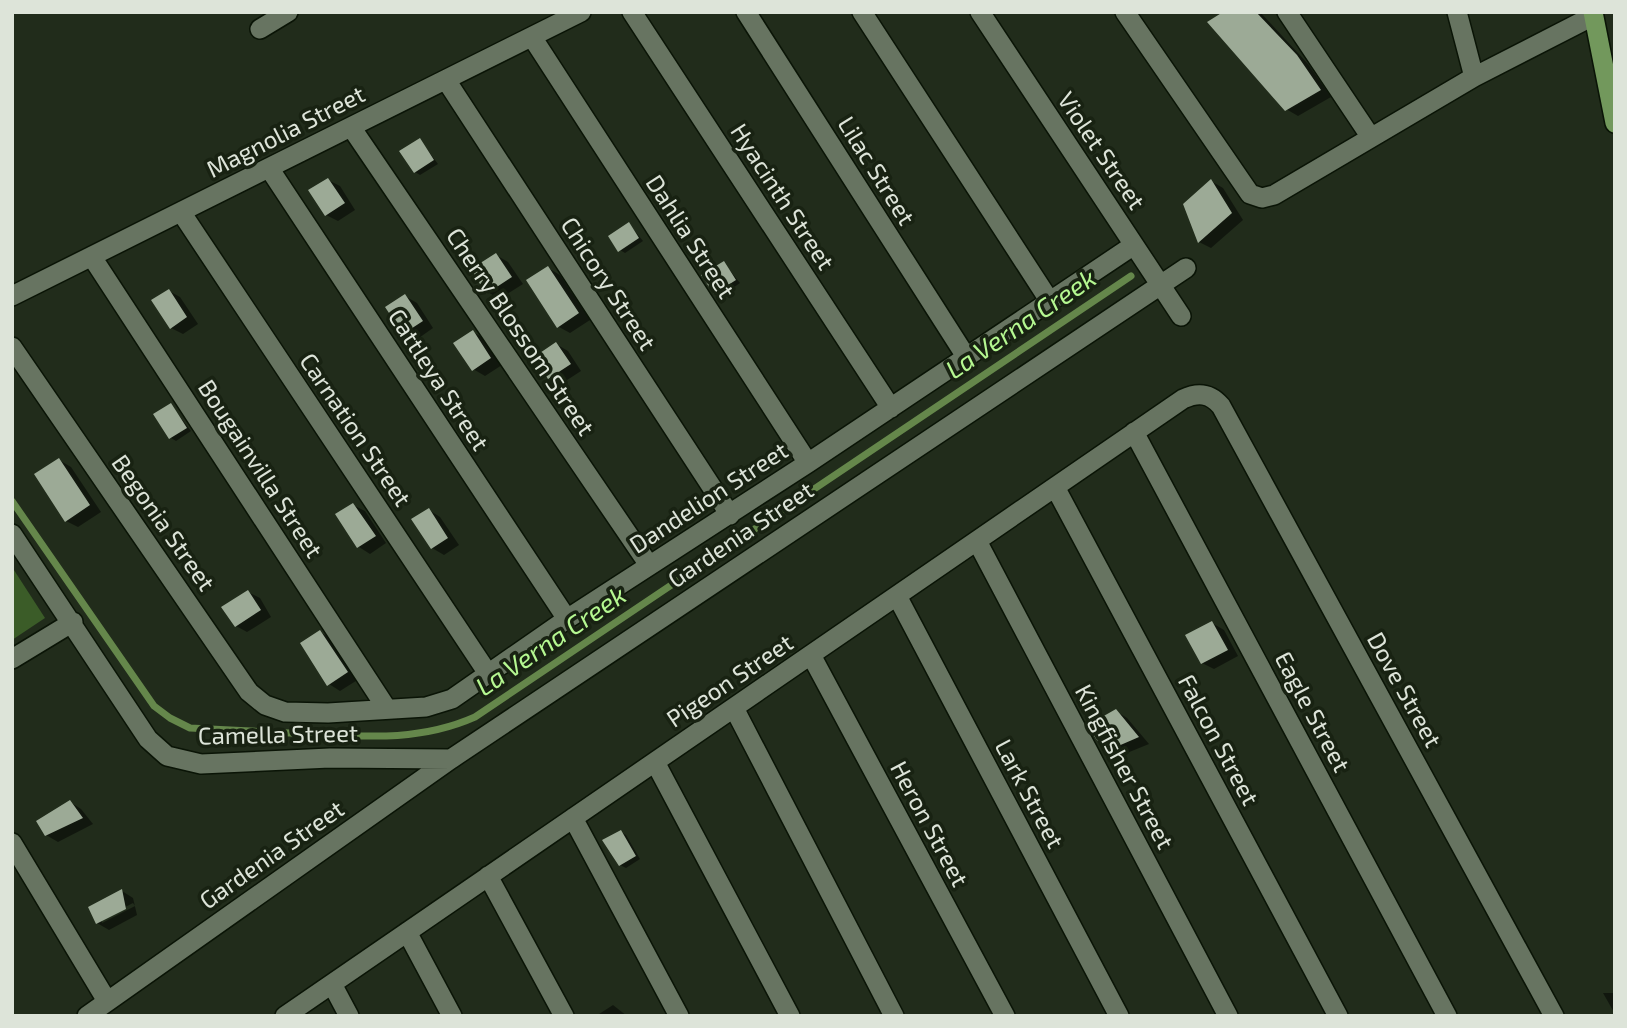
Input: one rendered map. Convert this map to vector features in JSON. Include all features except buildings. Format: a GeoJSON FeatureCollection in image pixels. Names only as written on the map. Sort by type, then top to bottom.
{"type":"FeatureCollection","features":[{"type":"Feature","properties":{"kind":"main road"},"geometry":{"type":"LineString","coordinates":[[1593,14],[1613,110]]}},
{"type":"Feature","properties":{"kind":"street"},"geometry":{"type":"LineString","coordinates":[[260,29],[288,12]]}},
{"type":"Feature","properties":{"kind":"street","name":"Magnolia Street"},"geometry":{"type":"LineString","coordinates":[[12,296],[581,12]]}},
{"type":"Feature","properties":{"kind":"street","name":"Hyacinth Street"},"geometry":{"type":"LineString","coordinates":[[632,12],[891,408]]}},
{"type":"Feature","properties":{"kind":"street","name":"Lilac Street"},"geometry":{"type":"LineString","coordinates":[[747,12],[965,355]]}},
{"type":"Feature","properties":{"kind":"street"},"geometry":{"type":"LineString","coordinates":[[862,12],[1049,300]]}},
{"type":"Feature","properties":{"kind":"street","name":"Violet Street"},"geometry":{"type":"LineString","coordinates":[[980,12],[1181,316]]}},
{"type":"Feature","properties":{"kind":"street"},"geometry":{"type":"LineString","coordinates":[[1125,12],[1250,194],[1262,198],[1274,195],[1370,136],[1593,14]]}},
{"type":"Feature","properties":{"kind":"street"},"geometry":{"type":"LineString","coordinates":[[1287,12],[1370,136]]}},
{"type":"Feature","properties":{"kind":"street"},"geometry":{"type":"LineString","coordinates":[[1457,12],[1474,77]]}},
{"type":"Feature","properties":{"kind":"street","name":"Dahlia Street"},"geometry":{"type":"LineString","coordinates":[[532,37],[808,463]]}},
{"type":"Feature","properties":{"kind":"street","name":"Chicory Street"},"geometry":{"type":"LineString","coordinates":[[446,80],[730,515]]}},
{"type":"Feature","properties":{"kind":"street","name":"Cherry Blossom Street"},"geometry":{"type":"LineString","coordinates":[[351,127],[649,565]]}},
{"type":"Feature","properties":{"kind":"street","name":"Cattleya Street"},"geometry":{"type":"LineString","coordinates":[[269,168],[567,619]]}},
{"type":"Feature","properties":{"kind":"street","name":"Carnation Street"},"geometry":{"type":"LineString","coordinates":[[181,212],[489,675]]}},
{"type":"Feature","properties":{"kind":"street","name":"Dandelion Street"},"geometry":{"type":"LineString","coordinates":[[285,712],[426,707],[452,699],[567,619],[730,515],[891,408],[965,355],[1134,245]]}},
{"type":"Feature","properties":{"kind":"street","name":"Bougainvilla Street"},"geometry":{"type":"LineString","coordinates":[[92,257],[387,709]]}},
{"type":"Feature","properties":{"kind":"street","name":"Gardenia Street"},"geometry":{"type":"LineString","coordinates":[[87,1016],[451,759],[1186,268]]}},
{"type":"Feature","properties":{"kind":"street","name":"Begonia Street"},"geometry":{"type":"LineString","coordinates":[[12,347],[249,692],[265,705],[285,712]]}},
{"type":"Feature","properties":{"kind":"street","name":"Pigeon Street"},"geometry":{"type":"LineString","coordinates":[[285,1016],[1134,432],[1183,399],[1205,395]]}},
{"type":"Feature","properties":{"kind":"street","name":"Dove Street"},"geometry":{"type":"LineString","coordinates":[[1205,395],[1221,406],[1554,1016]]}},
{"type":"Feature","properties":{"kind":"street","name":"Eagle Street"},"geometry":{"type":"LineString","coordinates":[[1134,432],[1447,1016]]}},
{"type":"Feature","properties":{"kind":"street","name":"Falcon Street"},"geometry":{"type":"LineString","coordinates":[[1055,487],[1338,1016]]}},
{"type":"Feature","properties":{"kind":"street","name":"Camella Street"},"geometry":{"type":"LineString","coordinates":[[12,534],[73,622],[148,740],[167,756],[201,764],[330,758],[451,759]]}},
{"type":"Feature","properties":{"kind":"street","name":"Kingfisher Street"},"geometry":{"type":"LineString","coordinates":[[977,541],[1228,1016]]}},
{"type":"Feature","properties":{"kind":"street","name":"Lark Street"},"geometry":{"type":"LineString","coordinates":[[897,596],[1119,1016]]}},
{"type":"Feature","properties":{"kind":"street"},"geometry":{"type":"LineString","coordinates":[[12,659],[73,622]]}},
{"type":"Feature","properties":{"kind":"street","name":"Heron Street"},"geometry":{"type":"LineString","coordinates":[[811,655],[1005,1016]]}},
{"type":"Feature","properties":{"kind":"street"},"geometry":{"type":"LineString","coordinates":[[734,708],[894,1016]]}},
{"type":"Feature","properties":{"kind":"street"},"geometry":{"type":"LineString","coordinates":[[655,762],[790,1016]]}},
{"type":"Feature","properties":{"kind":"street"},"geometry":{"type":"LineString","coordinates":[[573,818],[679,1016]]}},
{"type":"Feature","properties":{"kind":"street"},"geometry":{"type":"LineString","coordinates":[[12,843],[107,1001]]}},
{"type":"Feature","properties":{"kind":"street"},"geometry":{"type":"LineString","coordinates":[[488,876],[564,1016]]}},
{"type":"Feature","properties":{"kind":"street"},"geometry":{"type":"LineString","coordinates":[[407,932],[452,1016]]}},
{"type":"Feature","properties":{"kind":"street"},"geometry":{"type":"LineString","coordinates":[[332,984],[349,1016]]}},
{"type":"Feature","properties":{"kind":"green space"},"geometry":{"type":"Polygon","coordinates":[[[12,567],[45,618],[12,640],[12,567]]]}},
{"type":"Feature","properties":{"kind":"waterway","name":"La Verna Creek"},"geometry":{"type":"LineString","coordinates":[[12,501],[154,706],[170,718],[190,728],[332,735],[394,736],[435,730],[475,717],[1131,276]]}}]}
